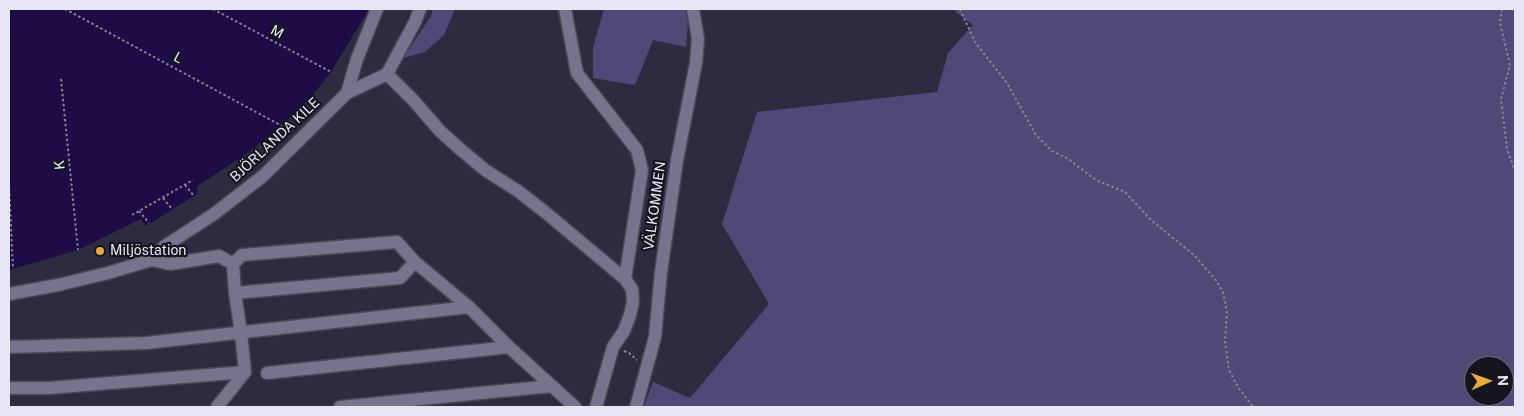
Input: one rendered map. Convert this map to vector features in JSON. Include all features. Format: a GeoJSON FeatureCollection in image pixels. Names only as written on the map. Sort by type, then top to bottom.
{"type":"FeatureCollection","features":[{"type":"Feature","properties":{"kind":"street","name":"BJÖRLANDA KILE"},"geometry":{"type":"LineString","coordinates":[[151,260],[164,246],[214,214],[263,176],[347,93],[357,59],[377,9]]}},
{"type":"Feature","properties":{"kind":"street"},"geometry":{"type":"LineString","coordinates":[[347,93],[387,74],[420,9]]}},
{"type":"Feature","properties":{"kind":"street"},"geometry":{"type":"LineString","coordinates":[[565,9],[576,72],[637,150],[642,170],[625,279]]}},
{"type":"Feature","properties":{"kind":"street","name":"VÄLKOMMEN"},"geometry":{"type":"LineString","coordinates":[[636,407],[655,336],[661,272],[677,160],[696,63],[698,39],[693,9]]}},
{"type":"Feature","properties":{"kind":"street"},"geometry":{"type":"LineString","coordinates":[[387,74],[440,131],[460,149],[485,170],[518,191],[545,212],[625,279],[632,289],[633,302],[630,315],[624,331],[613,347],[596,407]]}},
{"type":"Feature","properties":{"kind":"street"},"geometry":{"type":"LineString","coordinates":[[217,407],[245,372],[233,264],[242,255],[398,242],[415,262],[469,307],[576,407]]}},
{"type":"Feature","properties":{"kind":"street","name":"BJÖRLANDA KILE"},"geometry":{"type":"LineString","coordinates":[[9,294],[91,277],[151,260],[170,264],[219,256],[233,264]]}},
{"type":"Feature","properties":{"kind":"street"},"geometry":{"type":"LineString","coordinates":[[235,292],[400,278],[415,262]]}},
{"type":"Feature","properties":{"kind":"street"},"geometry":{"type":"LineString","coordinates":[[9,347],[146,343],[469,307]]}},
{"type":"Feature","properties":{"kind":"street"},"geometry":{"type":"LineString","coordinates":[[267,373],[509,346]]}},
{"type":"Feature","properties":{"kind":"street"},"geometry":{"type":"LineString","coordinates":[[9,388],[49,388],[245,372]]}},
{"type":"Feature","properties":{"kind":"street"},"geometry":{"type":"LineString","coordinates":[[340,407],[552,386]]}},
{"type":"Feature","properties":{"kind":"path","name":"L"},"geometry":{"type":"LineString","coordinates":[[65,9],[282,126]]}},
{"type":"Feature","properties":{"kind":"path","name":"M"},"geometry":{"type":"LineString","coordinates":[[213,9],[331,72]]}},
{"type":"Feature","properties":{"kind":"path"},"geometry":{"type":"LineString","coordinates":[[960,9],[975,42],[1006,83],[1036,135],[1052,151],[1067,158],[1096,180],[1125,192],[1151,220],[1194,255],[1215,279],[1223,292],[1227,312],[1225,342],[1229,370],[1238,387],[1253,407]]}},
{"type":"Feature","properties":{"kind":"path"},"geometry":{"type":"LineString","coordinates":[[1502,9],[1500,23],[1510,65],[1501,99],[1506,149],[1515,171]]}},
{"type":"Feature","properties":{"kind":"path","name":"K"},"geometry":{"type":"LineString","coordinates":[[61,79],[78,250]]}},
{"type":"Feature","properties":{"kind":"path"},"geometry":{"type":"LineString","coordinates":[[132,215],[193,180]]}},
{"type":"Feature","properties":{"kind":"path"},"geometry":{"type":"LineString","coordinates":[[9,184],[13,269]]}},
{"type":"Feature","properties":{"kind":"path"},"geometry":{"type":"LineString","coordinates":[[185,185],[194,196]]}},
{"type":"Feature","properties":{"kind":"path"},"geometry":{"type":"LineString","coordinates":[[163,198],[172,209]]}},
{"type":"Feature","properties":{"kind":"path"},"geometry":{"type":"LineString","coordinates":[[139,211],[149,223]]}},
{"type":"Feature","properties":{"kind":"path"},"geometry":{"type":"LineString","coordinates":[[613,347],[630,354],[639,362],[649,361]]}},
{"type":"Feature","properties":{"kind":"shaded area"},"geometry":{"type":"Polygon","coordinates":[[[9,9],[369,9],[331,72],[310,98],[282,126],[246,154],[197,186],[197,194],[146,226],[141,219],[78,250],[9,270],[9,9]]]}},
{"type":"Feature","properties":{"kind":"shaded area"},"geometry":{"type":"Polygon","coordinates":[[[433,9],[455,9],[444,35],[425,52],[403,58],[431,16],[433,9]]]}},
{"type":"Feature","properties":{"kind":"shaded area"},"geometry":{"type":"Polygon","coordinates":[[[604,9],[685,9],[688,23],[686,47],[653,40],[635,85],[593,78],[593,48],[604,9]]]}},
{"type":"Feature","properties":{"kind":"shaded area"},"geometry":{"type":"Polygon","coordinates":[[[954,9],[1515,9],[1515,407],[644,407],[653,382],[690,398],[769,304],[722,224],[757,112],[937,92],[948,53],[973,25],[954,9]]]}},
{"type":"Feature","properties":{"kind":"place","name":"Miljöstation"},"geometry":{"type":"Point","coordinates":[100,251]}}]}
